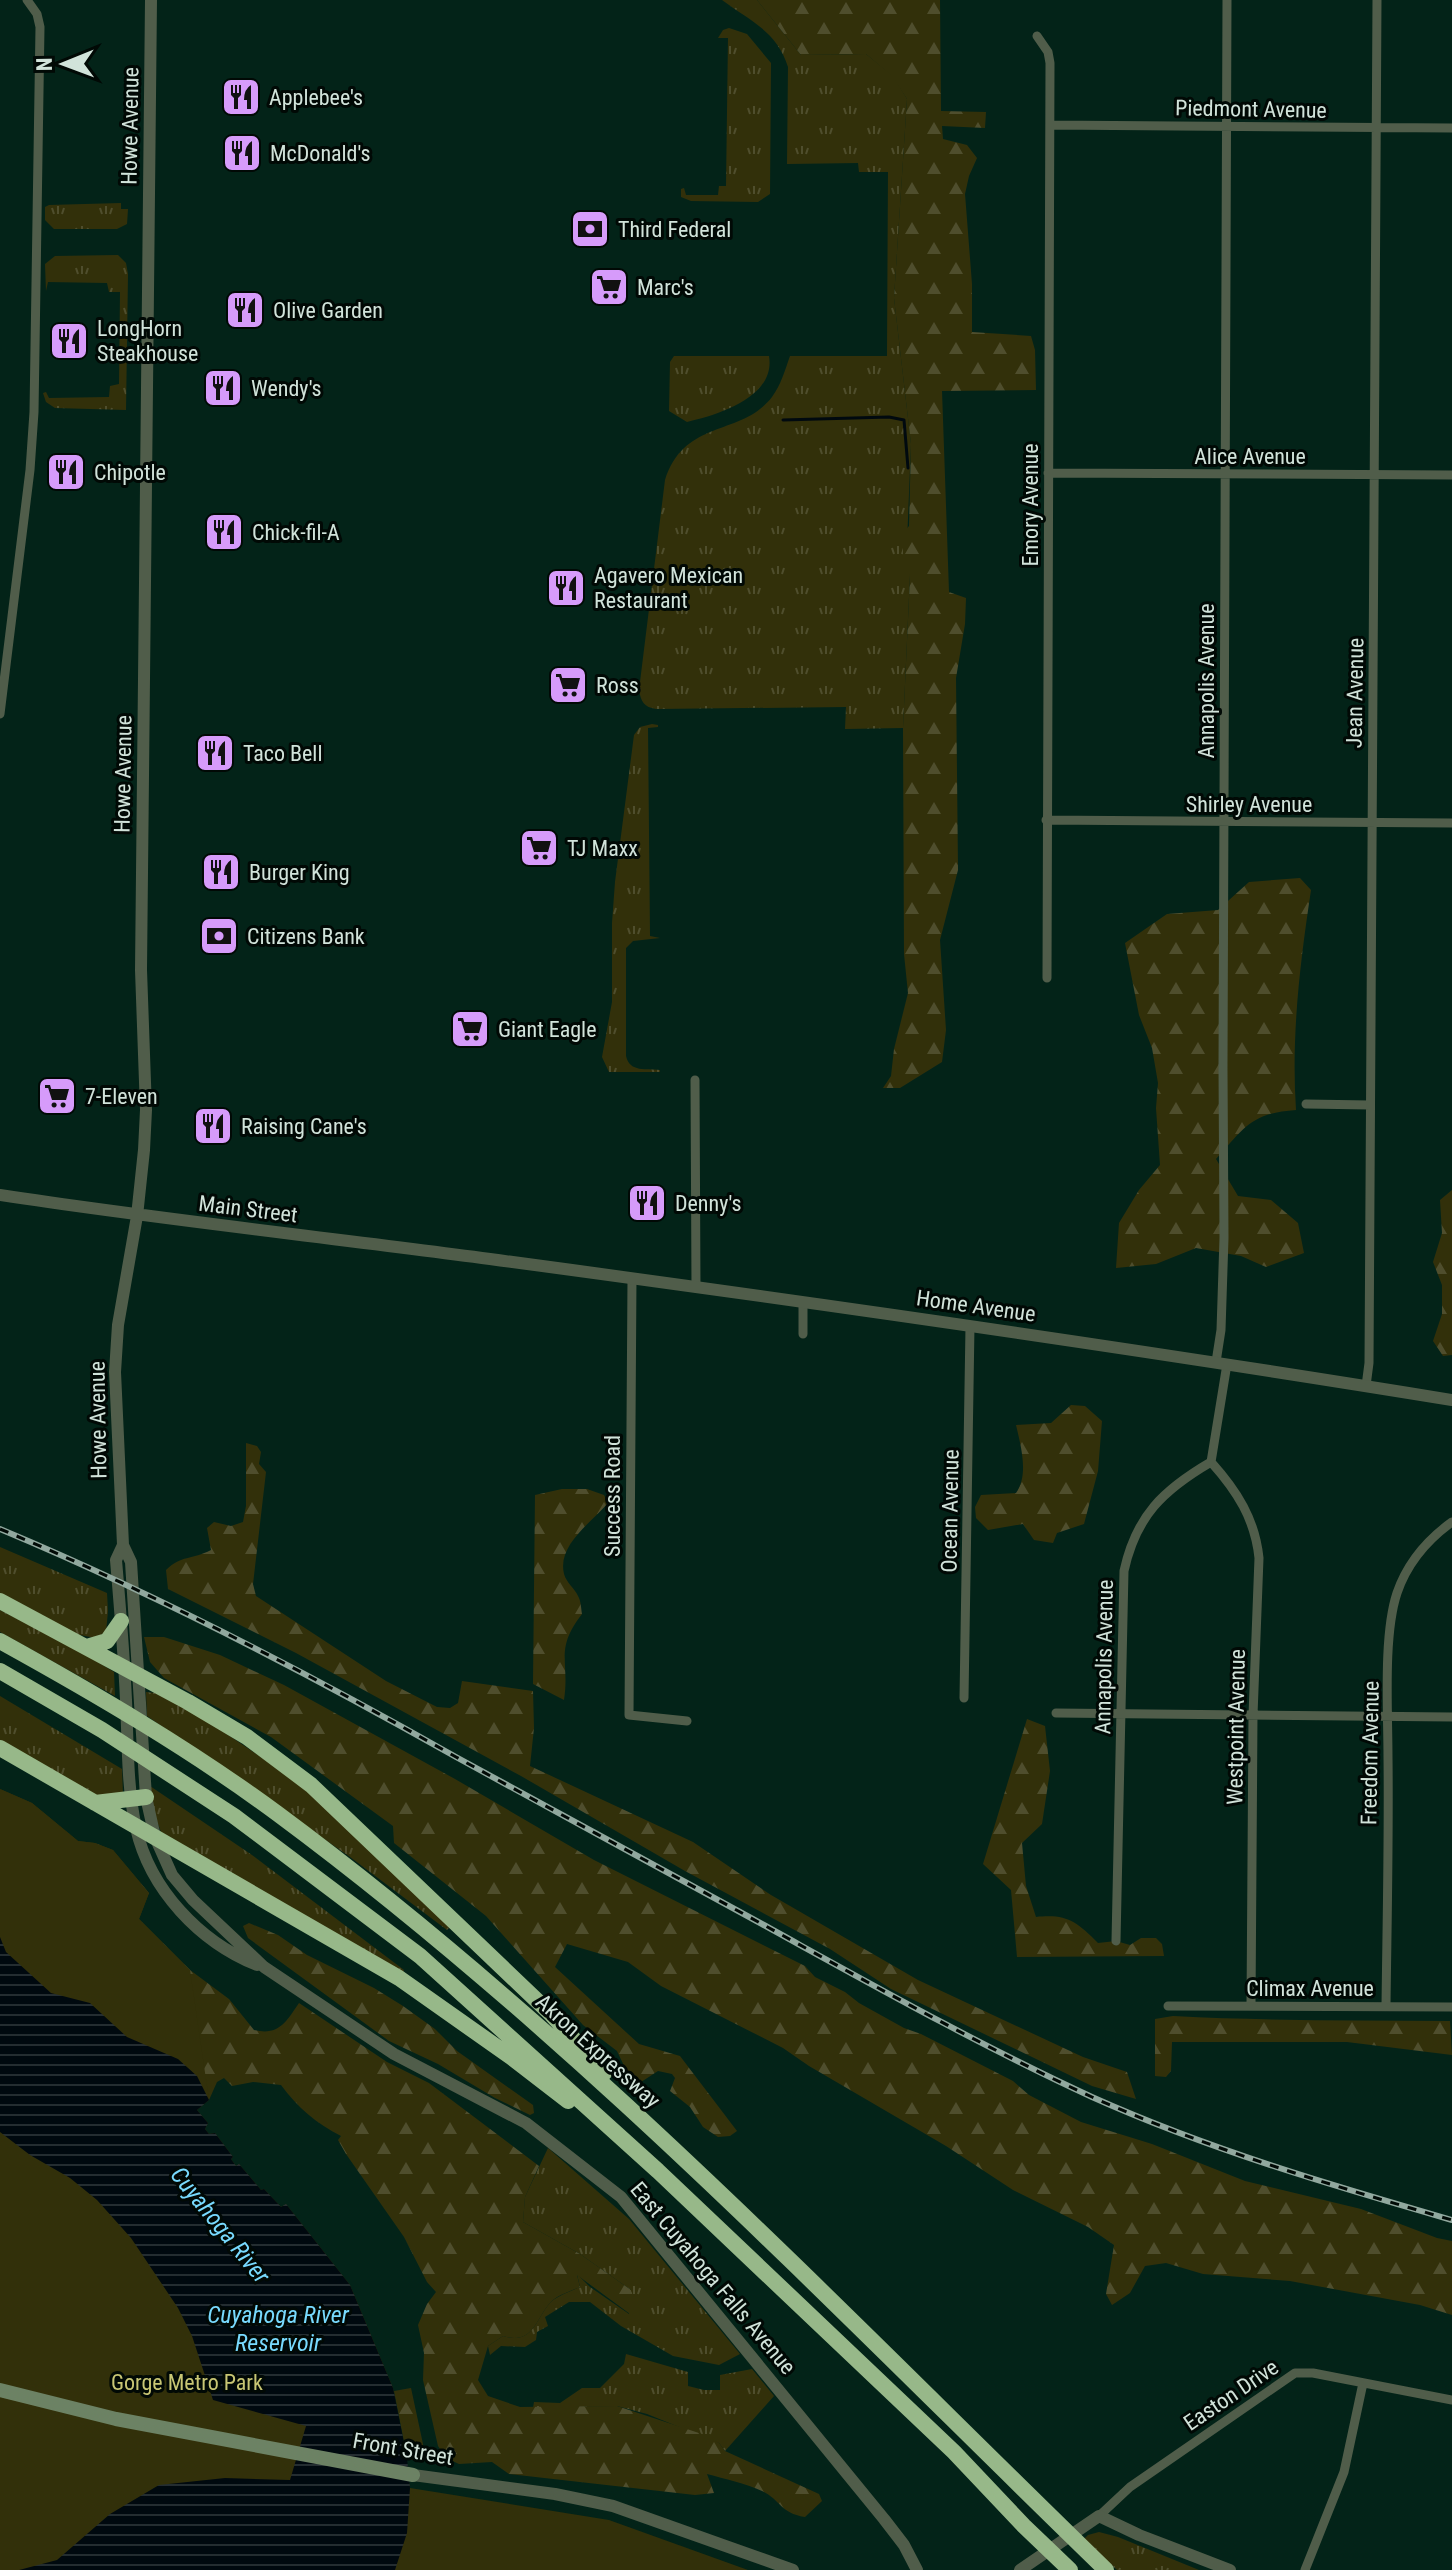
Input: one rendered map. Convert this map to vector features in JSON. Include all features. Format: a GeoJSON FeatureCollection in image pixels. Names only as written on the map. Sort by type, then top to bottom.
{"type":"FeatureCollection","features":[{"type":"Feature","properties":{"kind":"highway"},"geometry":{"type":"LineString","coordinates":[[0,1601],[247,1737],[334,1805],[551,2014],[673,2149]]}},
{"type":"Feature","properties":{"kind":"highway"},"geometry":{"type":"LineString","coordinates":[[87,1647],[107,1641],[121,1621]]}},
{"type":"Feature","properties":{"kind":"highway","name":"Akron Expressway"},"geometry":{"type":"LineString","coordinates":[[0,1641],[98,1695],[276,1813],[430,1934],[542,2028],[673,2149],[1100,2564]]}},
{"type":"Feature","properties":{"kind":"highway"},"geometry":{"type":"LineString","coordinates":[[0,1671],[102,1730],[234,1816],[420,1956],[658,2171],[954,2452],[1070,2570]]}},
{"type":"Feature","properties":{"kind":"highway"},"geometry":{"type":"LineString","coordinates":[[0,1748],[399,1978],[511,2057],[658,2171]]}},
{"type":"Feature","properties":{"kind":"highway"},"geometry":{"type":"LineString","coordinates":[[94,1803],[138,1798]]}},
{"type":"Feature","properties":{"kind":"main road","name":"Front Street"},"geometry":{"type":"LineString","coordinates":[[0,2390],[116,2419],[413,2475]]}},
{"type":"Feature","properties":{"kind":"street"},"geometry":{"type":"LineString","coordinates":[[0,714],[30,470],[37,351],[40,27],[37,14],[27,0]]}},
{"type":"Feature","properties":{"kind":"street","name":"Howe Avenue"},"geometry":{"type":"LineString","coordinates":[[148,1831],[138,1798],[131,1562],[123,1545],[115,1372],[118,1325],[137,1216],[146,1110],[141,970],[151,0]]}},
{"type":"Feature","properties":{"kind":"street","name":"Annapolis Avenue"},"geometry":{"type":"LineString","coordinates":[[1116,1941],[1121,1589],[1131,1542],[1143,1519],[1172,1486],[1211,1462],[1222,1363],[1227,0]]}},
{"type":"Feature","properties":{"kind":"street","name":"Jean Avenue"},"geometry":{"type":"LineString","coordinates":[[1366,1386],[1369,1363],[1377,0]]}},
{"type":"Feature","properties":{"kind":"street","name":"Emory Avenue"},"geometry":{"type":"LineString","coordinates":[[1037,36],[1048,52],[1050,63],[1047,978]]}},
{"type":"Feature","properties":{"kind":"street","name":"Piedmont Avenue"},"geometry":{"type":"LineString","coordinates":[[1050,125],[1452,128]]}},
{"type":"Feature","properties":{"kind":"street","name":"Alice Avenue"},"geometry":{"type":"LineString","coordinates":[[1048,473],[1452,475]]}},
{"type":"Feature","properties":{"kind":"street","name":"Shirley Avenue"},"geometry":{"type":"LineString","coordinates":[[1046,820],[1452,823]]}},
{"type":"Feature","properties":{"kind":"street"},"geometry":{"type":"LineString","coordinates":[[695,1080],[696,1287]]}},
{"type":"Feature","properties":{"kind":"street"},"geometry":{"type":"LineString","coordinates":[[1306,1104],[1370,1105]]}},
{"type":"Feature","properties":{"kind":"street","name":"Main Street"},"geometry":{"type":"LineString","coordinates":[[0,1195],[137,1216],[493,1259]]}},
{"type":"Feature","properties":{"kind":"street","name":"Home Avenue"},"geometry":{"type":"LineString","coordinates":[[493,1259],[1222,1363],[1452,1400]]}},
{"type":"Feature","properties":{"kind":"street","name":"Success Road"},"geometry":{"type":"LineString","coordinates":[[632,1278],[629,1715],[687,1721]]}},
{"type":"Feature","properties":{"kind":"street"},"geometry":{"type":"LineString","coordinates":[[803,1302],[803,1334]]}},
{"type":"Feature","properties":{"kind":"street","name":"Ocean Avenue"},"geometry":{"type":"LineString","coordinates":[[964,1698],[970,1326]]}},
{"type":"Feature","properties":{"kind":"street","name":"Westpoint Avenue"},"geometry":{"type":"LineString","coordinates":[[1211,1462],[1241,1499],[1258,1545],[1253,1715],[1251,2006]]}},
{"type":"Feature","properties":{"kind":"street","name":"Freedom Avenue"},"geometry":{"type":"LineString","coordinates":[[1386,2006],[1387,1717],[1390,1640],[1396,1596],[1418,1554],[1452,1522]]}},
{"type":"Feature","properties":{"kind":"street","name":"Howe Avenue"},"geometry":{"type":"LineString","coordinates":[[123,1545],[116,1560],[121,1621],[132,1672]]}},
{"type":"Feature","properties":{"kind":"street"},"geometry":{"type":"LineString","coordinates":[[1056,1713],[1452,1717]]}},
{"type":"Feature","properties":{"kind":"street","name":"East Cuyahoga Falls Avenue"},"geometry":{"type":"LineString","coordinates":[[148,1831],[152,1869],[182,1913],[208,1938],[239,1957],[264,1967]]}},
{"type":"Feature","properties":{"kind":"street","name":"East Cuyahoga Falls Avenue"},"geometry":{"type":"LineString","coordinates":[[148,1831],[172,1875],[193,1900],[264,1967],[394,2054],[526,2123],[621,2197],[788,2398],[889,2526],[912,2566]]}},
{"type":"Feature","properties":{"kind":"street","name":"Climax Avenue"},"geometry":{"type":"LineString","coordinates":[[1168,2006],[1452,2007]]}},
{"type":"Feature","properties":{"kind":"street","name":"Easton Drive"},"geometry":{"type":"LineString","coordinates":[[1099,2516],[1130,2487],[1295,2373],[1313,2373],[1452,2400]]}},
{"type":"Feature","properties":{"kind":"street"},"geometry":{"type":"LineString","coordinates":[[1305,2570],[1344,2472],[1363,2383]]}},
{"type":"Feature","properties":{"kind":"street","name":"Front Street"},"geometry":{"type":"LineString","coordinates":[[413,2475],[555,2494],[613,2506],[793,2570]]}},
{"type":"Feature","properties":{"kind":"street"},"geometry":{"type":"LineString","coordinates":[[1020,2570],[1099,2516],[1230,2570]]}},
{"type":"Feature","properties":{"kind":"green space"},"geometry":{"type":"Polygon","coordinates":[[[722,0],[757,0],[801,55],[866,54],[893,76],[907,99],[894,298],[911,444],[906,567],[910,575],[903,728],[845,729],[846,707],[656,709],[642,701],[639,690],[665,480],[674,460],[699,437],[759,410],[775,392],[790,356],[887,356],[888,172],[859,172],[858,163],[787,164],[788,67],[770,36],[722,0]]]}},
{"type":"Feature","properties":{"kind":"green space"},"geometry":{"type":"Polygon","coordinates":[[[757,0],[940,0],[941,111],[986,112],[985,128],[942,126],[943,139],[967,145],[977,158],[965,194],[972,284],[972,332],[1031,336],[1035,350],[1036,390],[942,391],[949,592],[966,598],[956,678],[958,870],[940,940],[946,1030],[942,1062],[900,1088],[883,1088],[891,1076],[894,1049],[908,993],[904,954],[903,728],[910,576],[903,564],[903,533],[909,526],[911,444],[894,298],[907,99],[892,76],[866,54],[801,55],[757,0]]]}},
{"type":"Feature","properties":{"kind":"green space"},"geometry":{"type":"Polygon","coordinates":[[[729,28],[747,34],[771,63],[770,194],[758,202],[691,201],[681,197],[681,189],[684,188],[686,195],[718,195],[719,186],[726,186],[728,38],[718,38],[723,30],[729,28]]]}},
{"type":"Feature","properties":{"kind":"green space"},"geometry":{"type":"Polygon","coordinates":[[[121,203],[121,209],[128,209],[127,224],[117,229],[54,229],[45,220],[45,207],[49,205],[121,203]]]}},
{"type":"Feature","properties":{"kind":"green space"},"geometry":{"type":"Polygon","coordinates":[[[118,255],[126,263],[128,274],[126,410],[55,408],[46,402],[43,393],[46,392],[49,398],[109,397],[110,386],[119,384],[120,292],[109,292],[107,283],[48,282],[46,291],[45,264],[55,256],[118,255]]]}},
{"type":"Feature","properties":{"kind":"green space"},"geometry":{"type":"Polygon","coordinates":[[[674,356],[769,356],[769,370],[764,383],[742,402],[687,422],[669,411],[670,362],[674,356]]]}},
{"type":"Feature","properties":{"kind":"green space"},"geometry":{"type":"Polygon","coordinates":[[[652,724],[658,727],[648,728],[650,936],[660,938],[633,941],[626,948],[626,1056],[635,1067],[660,1072],[609,1072],[602,1057],[612,1002],[615,882],[634,735],[640,727],[652,724]]]}},
{"type":"Feature","properties":{"kind":"green space"},"geometry":{"type":"Polygon","coordinates":[[[1300,878],[1311,890],[1298,1000],[1296,1110],[1258,1119],[1216,1159],[1238,1196],[1271,1200],[1298,1223],[1304,1253],[1266,1267],[1241,1256],[1196,1248],[1156,1264],[1116,1268],[1119,1223],[1139,1190],[1160,1165],[1156,1108],[1158,1083],[1152,1048],[1139,1015],[1125,943],[1167,914],[1218,910],[1249,882],[1300,878]]]}},
{"type":"Feature","properties":{"kind":"green space"},"geometry":{"type":"Polygon","coordinates":[[[1452,1190],[1452,1355],[1443,1356],[1433,1341],[1442,1314],[1442,1285],[1433,1262],[1442,1233],[1440,1200],[1452,1190]]]}},
{"type":"Feature","properties":{"kind":"green space"},"geometry":{"type":"Polygon","coordinates":[[[1071,1405],[1085,1406],[1102,1421],[1098,1471],[1084,1524],[1057,1533],[1053,1543],[1034,1540],[1023,1524],[988,1530],[976,1518],[975,1507],[981,1495],[1016,1493],[1020,1486],[1023,1460],[1016,1425],[1051,1423],[1071,1405]]]}},
{"type":"Feature","properties":{"kind":"green space"},"geometry":{"type":"Polygon","coordinates":[[[246,1443],[257,1446],[261,1452],[259,1464],[266,1472],[253,1584],[256,1596],[386,1681],[437,1707],[450,1708],[458,1703],[462,1681],[533,1691],[534,1728],[530,1766],[693,1842],[771,1895],[918,1980],[1083,2057],[1127,2072],[1136,2099],[1092,2086],[891,1989],[830,1949],[685,1871],[521,1776],[296,1653],[168,1589],[166,1570],[177,1562],[211,1550],[207,1528],[214,1522],[231,1526],[243,1522],[246,1443]]]}},
{"type":"Feature","properties":{"kind":"green space"},"geometry":{"type":"Polygon","coordinates":[[[562,1489],[587,1489],[604,1495],[608,1503],[570,1544],[563,1563],[565,1577],[579,1598],[582,1614],[568,1637],[564,1700],[533,1684],[535,1495],[562,1489]]]}},
{"type":"Feature","properties":{"kind":"green space"},"geometry":{"type":"Polygon","coordinates":[[[0,1547],[107,1593],[106,1632],[95,1638],[75,1634],[0,1596],[0,1547]]]}},
{"type":"Feature","properties":{"kind":"green space"},"geometry":{"type":"Polygon","coordinates":[[[0,1610],[72,1646],[114,1672],[115,1696],[0,1632],[0,1610]]]}},
{"type":"Feature","properties":{"kind":"green space"},"geometry":{"type":"Polygon","coordinates":[[[144,1637],[164,1637],[220,1655],[284,1685],[594,1860],[805,1966],[815,1977],[859,2003],[1013,2081],[1029,2095],[1081,2122],[1152,2144],[1245,2181],[1361,2209],[1452,2241],[1452,2315],[1420,2305],[1290,2281],[1203,2274],[1166,2263],[1145,2266],[1130,2293],[1112,2305],[1106,2294],[1114,2245],[1088,2227],[1013,2190],[783,2048],[661,1986],[628,1962],[567,1944],[555,1967],[639,2044],[680,2056],[737,2131],[730,2136],[718,2137],[703,2127],[690,2107],[670,2091],[675,2078],[672,2074],[658,2071],[638,2084],[626,2070],[617,2051],[583,2025],[486,1916],[394,1843],[393,1826],[271,1737],[164,1678],[150,1662],[144,1637]]]}},
{"type":"Feature","properties":{"kind":"green space"},"geometry":{"type":"Polygon","coordinates":[[[146,1692],[156,1693],[209,1722],[298,1782],[451,1926],[447,1930],[350,1857],[147,1716],[146,1692]]]}},
{"type":"Feature","properties":{"kind":"green space"},"geometry":{"type":"Polygon","coordinates":[[[0,1696],[122,1769],[123,1795],[96,1796],[0,1742],[0,1696]]]}},
{"type":"Feature","properties":{"kind":"green space"},"geometry":{"type":"Polygon","coordinates":[[[1027,1719],[1045,1726],[1050,1771],[1042,1824],[1022,1843],[1026,1886],[1036,1917],[1063,1918],[1083,1929],[1098,1943],[1116,1941],[1130,1945],[1141,1938],[1156,1938],[1162,1944],[1164,1956],[1017,1957],[1011,1890],[983,1864],[1027,1719]]]}},
{"type":"Feature","properties":{"kind":"green space"},"geometry":{"type":"Polygon","coordinates":[[[150,1786],[252,1855],[404,1970],[402,1974],[161,1832],[150,1786]]]}},
{"type":"Feature","properties":{"kind":"green space"},"geometry":{"type":"Polygon","coordinates":[[[0,1789],[32,1803],[78,1841],[113,1850],[149,1893],[139,1919],[190,1970],[229,1999],[254,2030],[270,2031],[281,2026],[299,2003],[387,2062],[429,2083],[539,2166],[525,2197],[523,2222],[580,2254],[631,2290],[638,2312],[630,2314],[577,2275],[580,2287],[554,2300],[528,2334],[513,2338],[503,2336],[488,2346],[478,2380],[488,2396],[520,2407],[617,2406],[705,2435],[719,2443],[725,2451],[819,2494],[822,2501],[805,2517],[790,2513],[762,2491],[707,2474],[714,2493],[695,2495],[509,2474],[492,2462],[459,2464],[446,2458],[438,2446],[423,2380],[424,2353],[418,2325],[436,2292],[427,2282],[404,2237],[346,2154],[338,2140],[341,2136],[308,2114],[281,2085],[253,2082],[232,2086],[224,2078],[217,2082],[209,2100],[197,2076],[0,1789]]]}},
{"type":"Feature","properties":{"kind":"green space","name":"Gorge Metro Park"},"geometry":{"type":"Polygon","coordinates":[[[0,1789],[32,1803],[78,1841],[113,1850],[149,1893],[139,1919],[190,1970],[209,2100],[197,2110],[208,2123],[205,2129],[209,2134],[215,2133],[236,2166],[239,2164],[261,2190],[264,2189],[281,2207],[286,2204],[350,2285],[393,2388],[410,2488],[609,2520],[748,2570],[0,2570],[0,1789]]]}},
{"type":"Feature","properties":{"kind":"green space"},"geometry":{"type":"Polygon","coordinates":[[[249,1923],[278,1935],[307,1955],[403,2006],[435,2029],[457,2051],[533,2105],[534,2113],[530,2115],[495,2098],[438,2064],[389,2041],[248,1938],[243,1926],[249,1923]]]}},
{"type":"Feature","properties":{"kind":"green space"},"geometry":{"type":"Polygon","coordinates":[[[1173,2016],[1450,2021],[1452,2055],[1347,2042],[1172,2042],[1171,2071],[1166,2077],[1155,2076],[1155,2019],[1173,2016]]]}},
{"type":"Feature","properties":{"kind":"green space"},"geometry":{"type":"Polygon","coordinates":[[[548,2148],[629,2219],[740,2354],[719,2365],[673,2356],[621,2326],[590,2302],[569,2302],[545,2317],[548,2326],[537,2332],[536,2340],[525,2347],[501,2346],[490,2355],[488,2346],[503,2336],[513,2338],[528,2334],[551,2302],[580,2287],[577,2274],[629,2314],[631,2290],[580,2254],[523,2222],[525,2197],[548,2148]]]}},
{"type":"Feature","properties":{"kind":"green space"},"geometry":{"type":"Polygon","coordinates":[[[626,2354],[688,2372],[688,2386],[704,2390],[720,2390],[720,2375],[752,2369],[774,2396],[725,2451],[719,2443],[647,2414],[617,2406],[533,2408],[534,2402],[560,2403],[582,2388],[600,2388],[624,2364],[626,2354]]]}},
{"type":"Feature","properties":{"kind":"green space"},"geometry":{"type":"Polygon","coordinates":[[[411,2388],[426,2458],[412,2460],[406,2452],[394,2391],[411,2388]]]}},
{"type":"Feature","properties":{"kind":"green space"},"geometry":{"type":"Polygon","coordinates":[[[1099,2532],[1199,2570],[1117,2570],[1084,2539],[1099,2532]]]}},
{"type":"Feature","properties":{"kind":"water","name":"Cuyahoga River Reservoir"},"geometry":{"type":"Polygon","coordinates":[[[0,1937],[6,1952],[51,1993],[90,2003],[127,2037],[178,2059],[197,2076],[209,2100],[197,2110],[208,2123],[205,2129],[209,2134],[215,2133],[236,2166],[239,2164],[261,2190],[264,2189],[281,2207],[286,2204],[350,2285],[393,2388],[407,2458],[410,2488],[407,2533],[395,2570],[19,2570],[57,2560],[110,2514],[159,2485],[225,2478],[290,2480],[306,2426],[213,2400],[192,2336],[178,2308],[131,2238],[97,2200],[70,2178],[30,2155],[0,2132],[0,1937]]]}},
{"type":"Feature","properties":{"kind":"waterway"},"geometry":{"type":"LineString","coordinates":[[783,420],[889,417],[904,420],[908,468]]}},
{"type":"Feature","properties":{"kind":"railway"},"geometry":{"type":"LineString","coordinates":[[0,1529],[175,1608],[288,1665],[885,1991],[1092,2097],[1225,2150],[1452,2220]]}},
{"type":"Feature","properties":{"kind":"place","name":"Applebee's"},"geometry":{"type":"Point","coordinates":[241,97]}},
{"type":"Feature","properties":{"kind":"place","name":"McDonald's"},"geometry":{"type":"Point","coordinates":[242,153]}},
{"type":"Feature","properties":{"kind":"place","name":"Third Federal"},"geometry":{"type":"Point","coordinates":[590,229]}},
{"type":"Feature","properties":{"kind":"place","name":"Marc's"},"geometry":{"type":"Point","coordinates":[609,287]}},
{"type":"Feature","properties":{"kind":"place","name":"Olive Garden"},"geometry":{"type":"Point","coordinates":[245,310]}},
{"type":"Feature","properties":{"kind":"place","name":"LongHorn Steakhouse"},"geometry":{"type":"Point","coordinates":[69,341]}},
{"type":"Feature","properties":{"kind":"place","name":"Wendy's"},"geometry":{"type":"Point","coordinates":[223,388]}},
{"type":"Feature","properties":{"kind":"place","name":"Chipotle"},"geometry":{"type":"Point","coordinates":[66,472]}},
{"type":"Feature","properties":{"kind":"place","name":"Chick-fil-A"},"geometry":{"type":"Point","coordinates":[224,532]}},
{"type":"Feature","properties":{"kind":"place","name":"Agavero Mexican Restaurant"},"geometry":{"type":"Point","coordinates":[566,588]}},
{"type":"Feature","properties":{"kind":"place","name":"Ross"},"geometry":{"type":"Point","coordinates":[568,685]}},
{"type":"Feature","properties":{"kind":"place","name":"Taco Bell"},"geometry":{"type":"Point","coordinates":[215,753]}},
{"type":"Feature","properties":{"kind":"place","name":"TJ Maxx"},"geometry":{"type":"Point","coordinates":[539,848]}},
{"type":"Feature","properties":{"kind":"place","name":"Burger King"},"geometry":{"type":"Point","coordinates":[221,872]}},
{"type":"Feature","properties":{"kind":"place","name":"Citizens Bank"},"geometry":{"type":"Point","coordinates":[219,936]}},
{"type":"Feature","properties":{"kind":"place","name":"Giant Eagle"},"geometry":{"type":"Point","coordinates":[470,1029]}},
{"type":"Feature","properties":{"kind":"place","name":"7-Eleven"},"geometry":{"type":"Point","coordinates":[57,1096]}},
{"type":"Feature","properties":{"kind":"place","name":"Raising Cane's"},"geometry":{"type":"Point","coordinates":[213,1126]}},
{"type":"Feature","properties":{"kind":"place","name":"Denny's"},"geometry":{"type":"Point","coordinates":[647,1203]}},
{"type":"Feature","properties":{"kind":"water label","name":"Cuyahoga River"},"geometry":{"type":"Point","coordinates":[220,2225]}}]}
